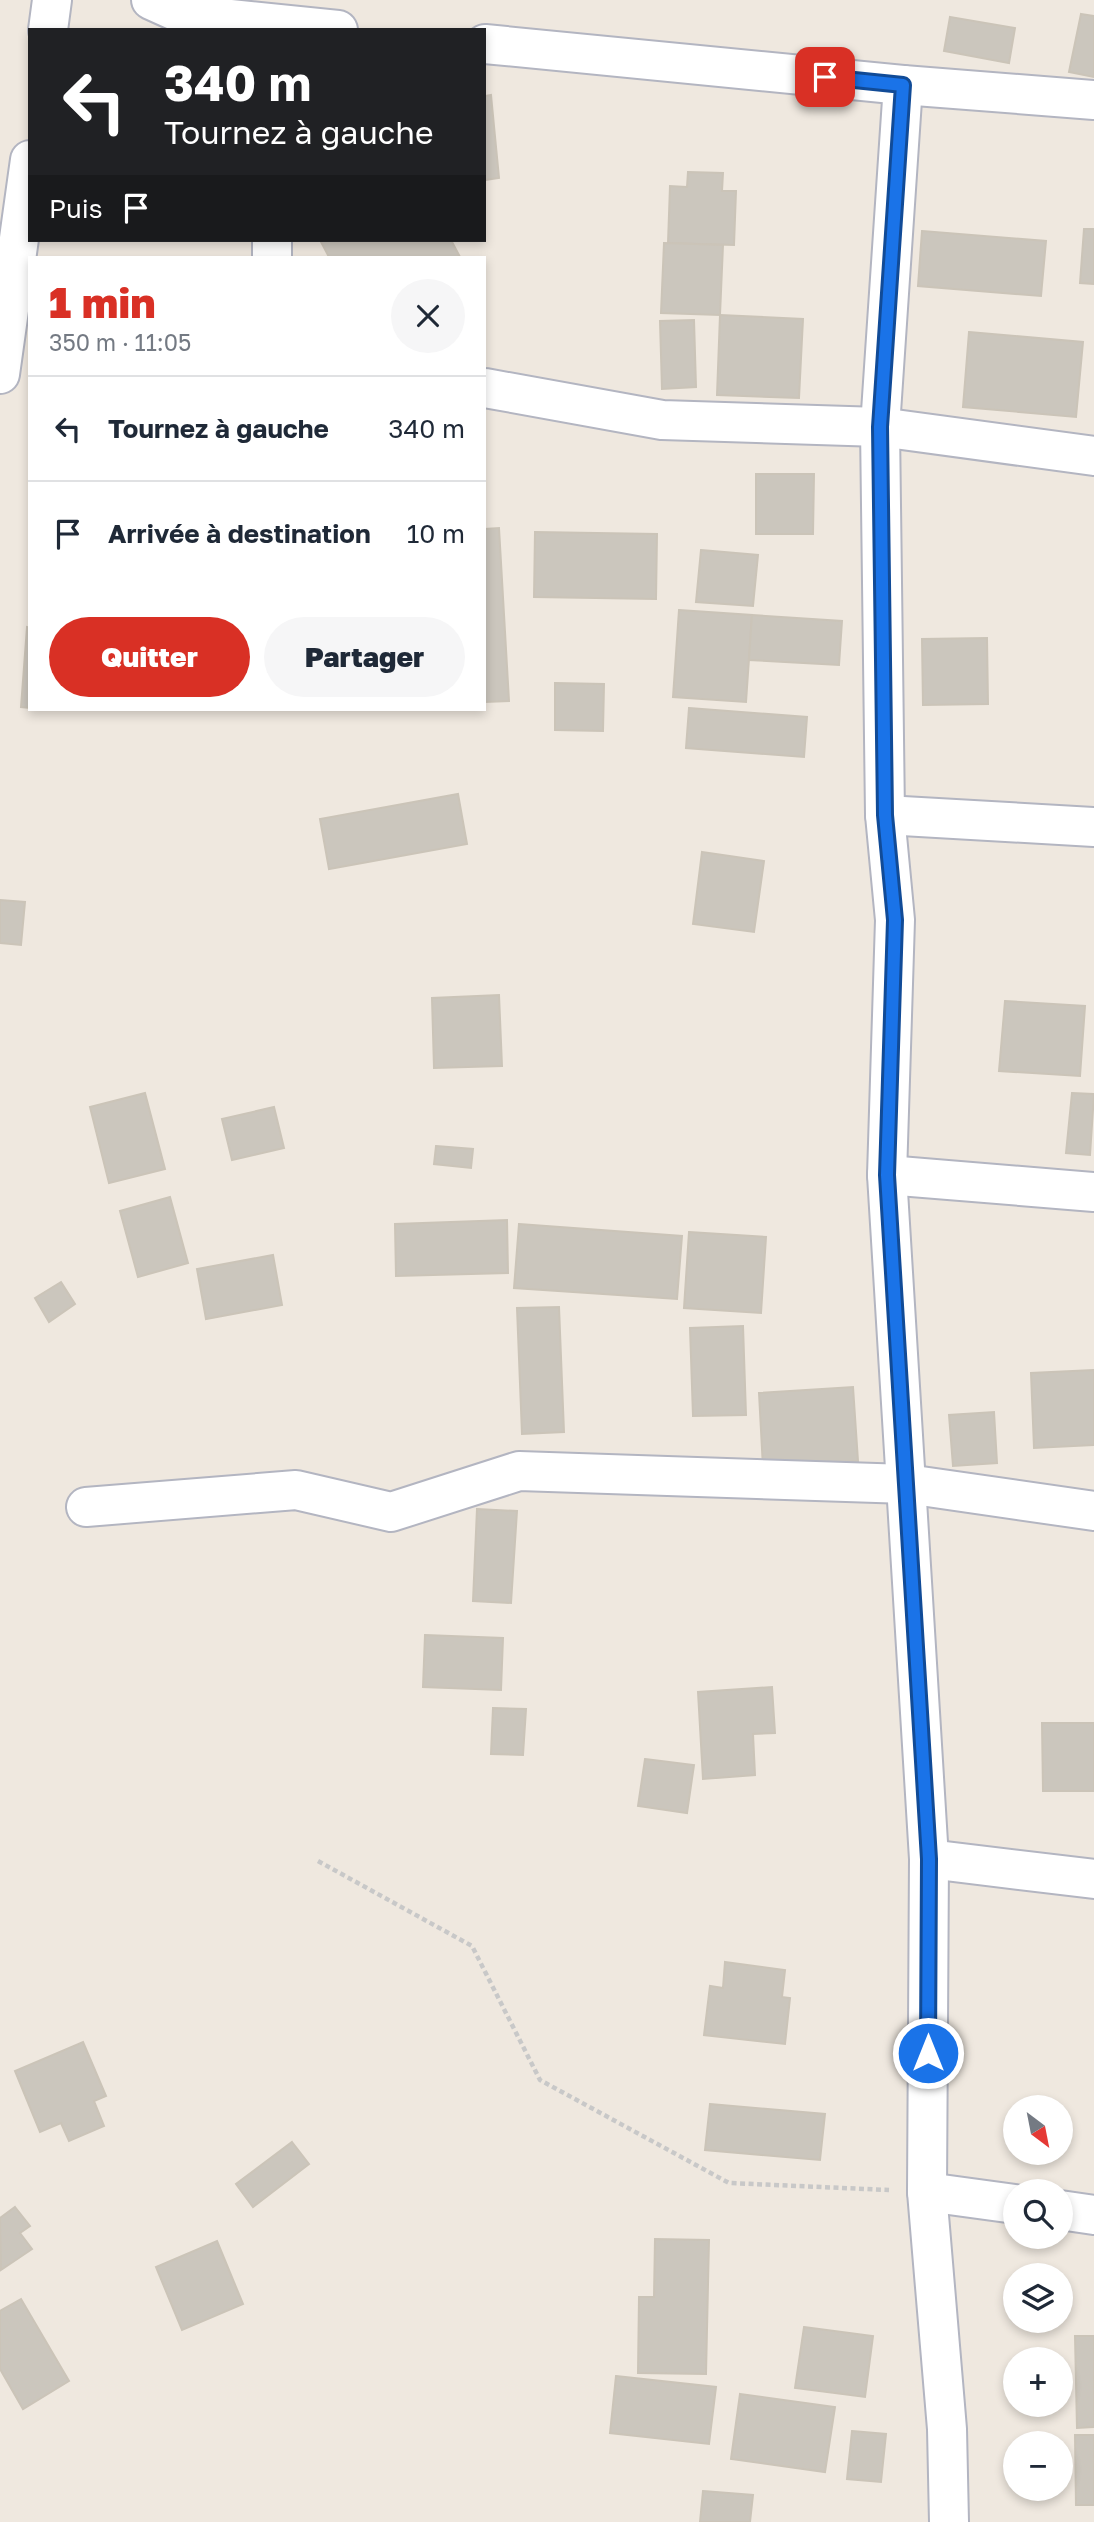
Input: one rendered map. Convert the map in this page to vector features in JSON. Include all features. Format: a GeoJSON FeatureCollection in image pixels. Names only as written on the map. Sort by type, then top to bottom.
{"type":"FeatureCollection","features":[{"type":"Feature","properties":{"kind":"street"},"geometry":{"type":"LineString","coordinates":[[48,28],[52,0]]}},
{"type":"Feature","properties":{"kind":"street"},"geometry":{"type":"LineString","coordinates":[[175,15],[316,28]]}},
{"type":"Feature","properties":{"kind":"street"},"geometry":{"type":"LineString","coordinates":[[486,44],[903,85],[1094,100]]}},
{"type":"Feature","properties":{"kind":"street"},"geometry":{"type":"LineString","coordinates":[[903,85],[880,427],[885,815],[895,920],[887,1175],[929,1859],[927,2192],[947,2428],[949,2522]]}},
{"type":"Feature","properties":{"kind":"street"},"geometry":{"type":"LineString","coordinates":[[0,374],[28,174]]}},
{"type":"Feature","properties":{"kind":"street"},"geometry":{"type":"LineString","coordinates":[[486,388],[662,420],[880,427],[1094,456]]}},
{"type":"Feature","properties":{"kind":"street"},"geometry":{"type":"LineString","coordinates":[[885,815],[1094,827]]}},
{"type":"Feature","properties":{"kind":"street"},"geometry":{"type":"LineString","coordinates":[[887,1175],[1094,1192]]}},
{"type":"Feature","properties":{"kind":"street"},"geometry":{"type":"LineString","coordinates":[[86,1507],[296,1490],[391,1512],[519,1471],[906,1484],[1094,1511]]}},
{"type":"Feature","properties":{"kind":"street"},"geometry":{"type":"LineString","coordinates":[[929,1859],[1094,1879]]}},
{"type":"Feature","properties":{"kind":"street"},"geometry":{"type":"LineString","coordinates":[[927,2192],[1003,2202]]}},
{"type":"Feature","properties":{"kind":"street"},"geometry":{"type":"LineString","coordinates":[[1073,2212],[1094,2215]]}},
{"type":"Feature","properties":{"kind":"path"},"geometry":{"type":"LineString","coordinates":[[318,1861],[472,1946],[540,2080],[729,2183],[927,2192]]}},
{"type":"Feature","properties":{"kind":"building"},"geometry":{"type":"Polygon","coordinates":[[[1081,14],[1094,16],[1094,77],[1069,72],[1081,14]]]}},
{"type":"Feature","properties":{"kind":"building"},"geometry":{"type":"Polygon","coordinates":[[[950,17],[1015,28],[1009,63],[944,51],[950,17]]]}},
{"type":"Feature","properties":{"kind":"building"},"geometry":{"type":"Polygon","coordinates":[[[491,95],[499,178],[486,180],[486,96],[491,95]]]}},
{"type":"Feature","properties":{"kind":"building"},"geometry":{"type":"Polygon","coordinates":[[[688,172],[723,173],[722,191],[736,191],[734,245],[668,243],[670,186],[687,187],[688,172]]]}},
{"type":"Feature","properties":{"kind":"building"},"geometry":{"type":"Polygon","coordinates":[[[1084,229],[1094,229],[1094,284],[1080,283],[1084,229]]]}},
{"type":"Feature","properties":{"kind":"building"},"geometry":{"type":"Polygon","coordinates":[[[922,231],[1046,241],[1041,296],[918,286],[922,231]]]}},
{"type":"Feature","properties":{"kind":"building"},"geometry":{"type":"Polygon","coordinates":[[[321,242],[452,242],[459,256],[328,256],[321,242]]]}},
{"type":"Feature","properties":{"kind":"building"},"geometry":{"type":"Polygon","coordinates":[[[664,243],[723,245],[720,315],[661,313],[664,243]]]}},
{"type":"Feature","properties":{"kind":"building"},"geometry":{"type":"Polygon","coordinates":[[[720,315],[803,319],[799,398],[717,395],[720,315]]]}},
{"type":"Feature","properties":{"kind":"building"},"geometry":{"type":"Polygon","coordinates":[[[694,320],[696,387],[662,389],[660,321],[694,320]]]}},
{"type":"Feature","properties":{"kind":"building"},"geometry":{"type":"Polygon","coordinates":[[[969,332],[1083,342],[1076,417],[963,407],[969,332]]]}},
{"type":"Feature","properties":{"kind":"building"},"geometry":{"type":"Polygon","coordinates":[[[756,474],[814,474],[813,534],[756,534],[756,474]]]}},
{"type":"Feature","properties":{"kind":"building"},"geometry":{"type":"Polygon","coordinates":[[[499,528],[509,701],[486,702],[486,529],[499,528]]]}},
{"type":"Feature","properties":{"kind":"building"},"geometry":{"type":"Polygon","coordinates":[[[535,532],[657,534],[656,599],[534,597],[535,532]]]}},
{"type":"Feature","properties":{"kind":"building"},"geometry":{"type":"Polygon","coordinates":[[[701,550],[758,555],[753,606],[696,602],[701,550]]]}},
{"type":"Feature","properties":{"kind":"building"},"geometry":{"type":"Polygon","coordinates":[[[679,610],[752,615],[746,702],[673,697],[679,610]]]}},
{"type":"Feature","properties":{"kind":"building"},"geometry":{"type":"Polygon","coordinates":[[[752,615],[842,621],[839,665],[749,660],[752,615]]]}},
{"type":"Feature","properties":{"kind":"building"},"geometry":{"type":"Polygon","coordinates":[[[27,627],[28,708],[21,707],[27,627]]]}},
{"type":"Feature","properties":{"kind":"building"},"geometry":{"type":"Polygon","coordinates":[[[987,638],[988,704],[923,705],[922,639],[987,638]]]}},
{"type":"Feature","properties":{"kind":"building"},"geometry":{"type":"Polygon","coordinates":[[[555,683],[604,684],[603,731],[555,730],[555,683]]]}},
{"type":"Feature","properties":{"kind":"building"},"geometry":{"type":"Polygon","coordinates":[[[689,708],[807,717],[804,757],[686,748],[689,708]]]}},
{"type":"Feature","properties":{"kind":"building"},"geometry":{"type":"Polygon","coordinates":[[[458,794],[467,844],[329,869],[320,819],[458,794]]]}},
{"type":"Feature","properties":{"kind":"building"},"geometry":{"type":"Polygon","coordinates":[[[702,852],[764,861],[754,932],[693,924],[702,852]]]}},
{"type":"Feature","properties":{"kind":"building"},"geometry":{"type":"Polygon","coordinates":[[[0,900],[25,902],[21,945],[0,943],[0,900]]]}},
{"type":"Feature","properties":{"kind":"building"},"geometry":{"type":"Polygon","coordinates":[[[499,995],[502,1066],[434,1068],[432,998],[499,995]]]}},
{"type":"Feature","properties":{"kind":"building"},"geometry":{"type":"Polygon","coordinates":[[[1005,1001],[1085,1006],[1080,1076],[999,1071],[1005,1001]]]}},
{"type":"Feature","properties":{"kind":"building"},"geometry":{"type":"Polygon","coordinates":[[[145,1093],[165,1169],[109,1183],[90,1107],[145,1093]]]}},
{"type":"Feature","properties":{"kind":"building"},"geometry":{"type":"Polygon","coordinates":[[[1072,1093],[1094,1094],[1090,1155],[1066,1153],[1072,1093]]]}},
{"type":"Feature","properties":{"kind":"building"},"geometry":{"type":"Polygon","coordinates":[[[274,1107],[284,1148],[232,1160],[222,1119],[274,1107]]]}},
{"type":"Feature","properties":{"kind":"building"},"geometry":{"type":"Polygon","coordinates":[[[436,1146],[473,1149],[471,1168],[434,1164],[436,1146]]]}},
{"type":"Feature","properties":{"kind":"building"},"geometry":{"type":"Polygon","coordinates":[[[170,1197],[188,1263],[138,1277],[120,1211],[170,1197]]]}},
{"type":"Feature","properties":{"kind":"building"},"geometry":{"type":"Polygon","coordinates":[[[507,1220],[508,1273],[396,1276],[395,1224],[507,1220]]]}},
{"type":"Feature","properties":{"kind":"building"},"geometry":{"type":"Polygon","coordinates":[[[519,1224],[682,1236],[677,1299],[514,1288],[519,1224]]]}},
{"type":"Feature","properties":{"kind":"building"},"geometry":{"type":"Polygon","coordinates":[[[689,1232],[766,1237],[761,1313],[684,1308],[689,1232]]]}},
{"type":"Feature","properties":{"kind":"building"},"geometry":{"type":"Polygon","coordinates":[[[273,1255],[282,1305],[206,1319],[197,1269],[273,1255]]]}},
{"type":"Feature","properties":{"kind":"building"},"geometry":{"type":"Polygon","coordinates":[[[61,1282],[75,1304],[49,1322],[35,1298],[61,1282]]]}},
{"type":"Feature","properties":{"kind":"building"},"geometry":{"type":"Polygon","coordinates":[[[559,1307],[564,1432],[522,1434],[517,1308],[559,1307]]]}},
{"type":"Feature","properties":{"kind":"building"},"geometry":{"type":"Polygon","coordinates":[[[743,1326],[746,1415],[693,1416],[690,1328],[743,1326]]]}},
{"type":"Feature","properties":{"kind":"building"},"geometry":{"type":"Polygon","coordinates":[[[1094,1370],[1094,1445],[1034,1448],[1031,1373],[1094,1370]]]}},
{"type":"Feature","properties":{"kind":"building"},"geometry":{"type":"Polygon","coordinates":[[[853,1387],[858,1461],[763,1468],[759,1393],[853,1387]]]}},
{"type":"Feature","properties":{"kind":"building"},"geometry":{"type":"Polygon","coordinates":[[[994,1412],[997,1463],[953,1466],[949,1415],[994,1412]]]}},
{"type":"Feature","properties":{"kind":"building"},"geometry":{"type":"Polygon","coordinates":[[[477,1509],[517,1511],[511,1603],[473,1601],[477,1509]]]}},
{"type":"Feature","properties":{"kind":"building"},"geometry":{"type":"Polygon","coordinates":[[[425,1635],[503,1638],[501,1690],[423,1687],[425,1635]]]}},
{"type":"Feature","properties":{"kind":"building"},"geometry":{"type":"Polygon","coordinates":[[[772,1687],[775,1733],[753,1734],[755,1775],[703,1779],[698,1692],[772,1687]]]}},
{"type":"Feature","properties":{"kind":"building"},"geometry":{"type":"Polygon","coordinates":[[[493,1708],[526,1709],[523,1755],[491,1754],[493,1708]]]}},
{"type":"Feature","properties":{"kind":"building"},"geometry":{"type":"Polygon","coordinates":[[[1042,1723],[1094,1723],[1094,1791],[1043,1791],[1042,1723]]]}},
{"type":"Feature","properties":{"kind":"building"},"geometry":{"type":"Polygon","coordinates":[[[645,1759],[694,1765],[687,1813],[638,1806],[645,1759]]]}},
{"type":"Feature","properties":{"kind":"building"},"geometry":{"type":"Polygon","coordinates":[[[725,1962],[785,1970],[782,1997],[790,1998],[785,2044],[704,2035],[710,1986],[723,1988],[725,1962]]]}},
{"type":"Feature","properties":{"kind":"building"},"geometry":{"type":"Polygon","coordinates":[[[83,2042],[106,2096],[94,2101],[104,2126],[69,2141],[61,2123],[40,2132],[15,2071],[83,2042]]]}},
{"type":"Feature","properties":{"kind":"building"},"geometry":{"type":"Polygon","coordinates":[[[710,2104],[825,2114],[820,2160],[705,2150],[710,2104]]]}},
{"type":"Feature","properties":{"kind":"building"},"geometry":{"type":"Polygon","coordinates":[[[292,2142],[309,2164],[253,2207],[236,2184],[292,2142]]]}},
{"type":"Feature","properties":{"kind":"building"},"geometry":{"type":"Polygon","coordinates":[[[15,2207],[30,2226],[20,2233],[32,2249],[1,2270],[0,2218],[15,2207]]]}},
{"type":"Feature","properties":{"kind":"building"},"geometry":{"type":"Polygon","coordinates":[[[655,2239],[709,2240],[706,2374],[638,2373],[639,2297],[654,2297],[655,2239]]]}},
{"type":"Feature","properties":{"kind":"building"},"geometry":{"type":"Polygon","coordinates":[[[217,2241],[243,2304],[182,2330],[156,2267],[217,2241]]]}},
{"type":"Feature","properties":{"kind":"building"},"geometry":{"type":"Polygon","coordinates":[[[21,2299],[69,2381],[23,2409],[0,2369],[0,2311],[21,2299]]]}},
{"type":"Feature","properties":{"kind":"building"},"geometry":{"type":"Polygon","coordinates":[[[804,2327],[873,2336],[865,2397],[795,2388],[804,2327]]]}},
{"type":"Feature","properties":{"kind":"building"},"geometry":{"type":"Polygon","coordinates":[[[1075,2336],[1094,2336],[1094,2427],[1077,2428],[1075,2336]]]}},
{"type":"Feature","properties":{"kind":"building"},"geometry":{"type":"Polygon","coordinates":[[[616,2376],[716,2387],[709,2444],[610,2433],[616,2376]]]}},
{"type":"Feature","properties":{"kind":"building"},"geometry":{"type":"Polygon","coordinates":[[[740,2394],[835,2407],[825,2472],[731,2459],[740,2394]]]}},
{"type":"Feature","properties":{"kind":"building"},"geometry":{"type":"Polygon","coordinates":[[[852,2431],[886,2434],[881,2482],[847,2479],[852,2431]]]}},
{"type":"Feature","properties":{"kind":"building"},"geometry":{"type":"Polygon","coordinates":[[[1075,2435],[1094,2435],[1094,2505],[1076,2505],[1075,2435]]]}},
{"type":"Feature","properties":{"kind":"building"},"geometry":{"type":"Polygon","coordinates":[[[703,2491],[753,2495],[750,2522],[700,2522],[703,2491]]]}},
{"type":"Feature","properties":{"kind":"route"},"geometry":{"type":"LineString","coordinates":[[825,77],[903,85],[880,427],[885,815],[895,920],[887,1175],[929,1859],[928,2053]]}}]}
